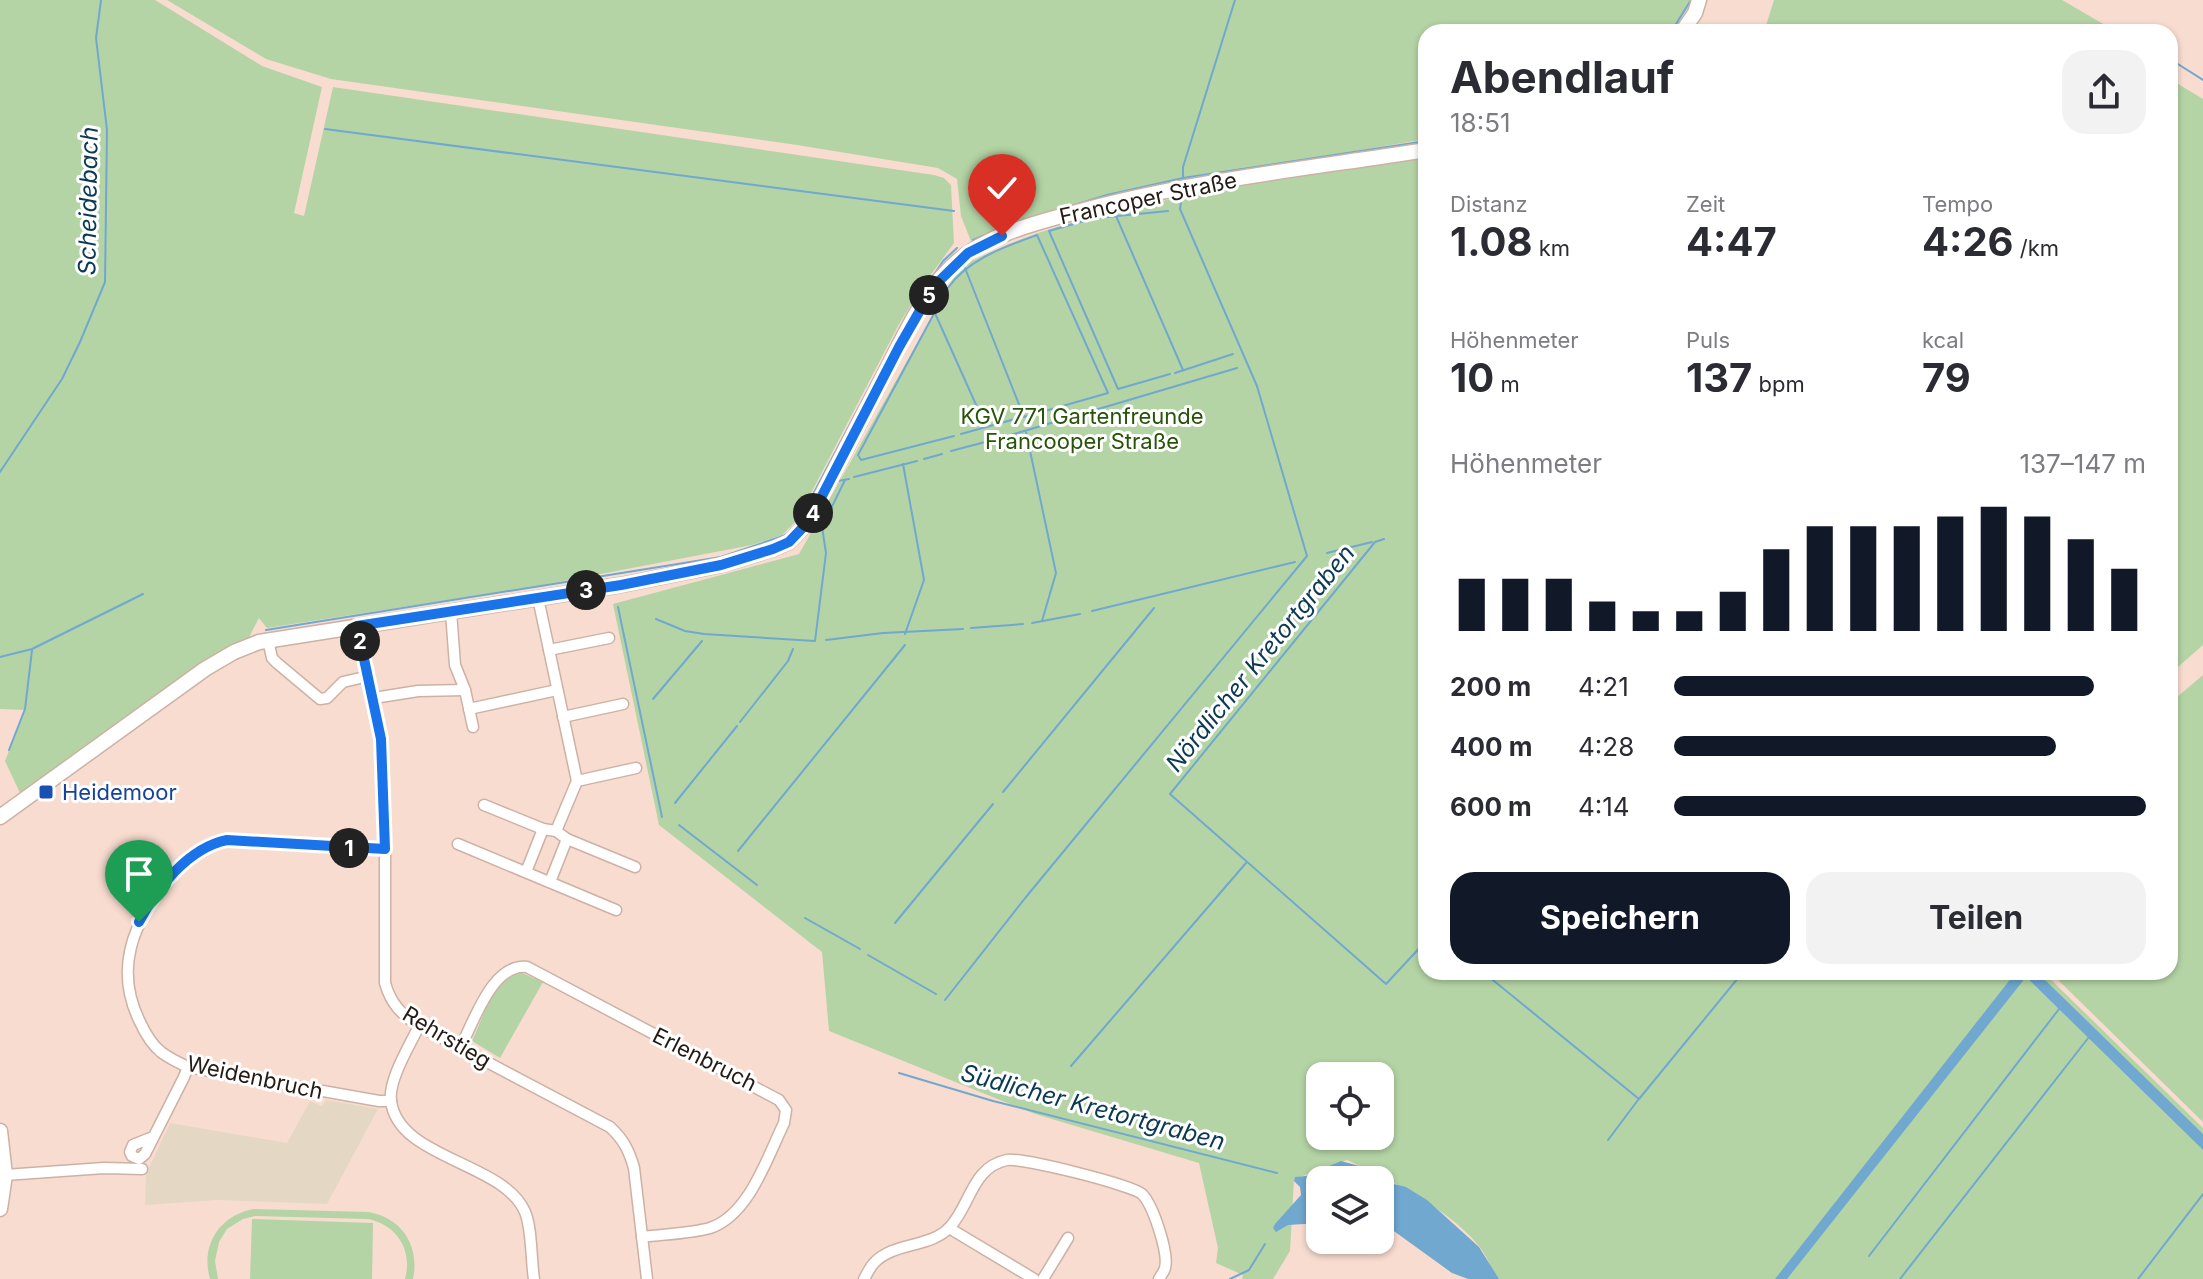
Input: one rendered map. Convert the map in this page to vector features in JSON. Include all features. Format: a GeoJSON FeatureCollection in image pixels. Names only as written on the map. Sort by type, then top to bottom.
{"type":"FeatureCollection","features":[{"type":"Feature","properties":{"kind":"main road"},"geometry":{"type":"LineString","coordinates":[[1687,24],[1699,0]]}},
{"type":"Feature","properties":{"kind":"main road","name":"Francoper Straße"},"geometry":{"type":"LineString","coordinates":[[0,817],[214,663],[268,640],[538,598],[721,565],[773,549],[795,537],[809,521],[934,286],[957,262],[981,245],[1039,222],[1120,200],[1418,151]]}},
{"type":"Feature","properties":{"kind":"main road"},"geometry":{"type":"LineString","coordinates":[[0,1131],[5,1175],[0,1209]]}},
{"type":"Feature","properties":{"kind":"street"},"geometry":{"type":"LineString","coordinates":[[538,598],[577,781],[556,831]]}},
{"type":"Feature","properties":{"kind":"street"},"geometry":{"type":"LineString","coordinates":[[451,612],[455,665],[465,690],[473,727]]}},
{"type":"Feature","properties":{"kind":"street","name":"Rehrstieg"},"geometry":{"type":"LineString","coordinates":[[357,626],[381,739],[385,983],[390,1001],[402,1015],[419,1026],[610,1127],[622,1137],[630,1150],[634,1168],[647,1279]]}},
{"type":"Feature","properties":{"kind":"street"},"geometry":{"type":"LineString","coordinates":[[549,650],[609,638]]}},
{"type":"Feature","properties":{"kind":"street"},"geometry":{"type":"LineString","coordinates":[[268,640],[272,658],[320,699],[327,698],[343,682],[369,676]]}},
{"type":"Feature","properties":{"kind":"street"},"geometry":{"type":"LineString","coordinates":[[374,698],[418,691],[465,690]]}},
{"type":"Feature","properties":{"kind":"street"},"geometry":{"type":"LineString","coordinates":[[469,709],[557,690]]}},
{"type":"Feature","properties":{"kind":"street"},"geometry":{"type":"LineString","coordinates":[[563,717],[623,704]]}},
{"type":"Feature","properties":{"kind":"street"},"geometry":{"type":"LineString","coordinates":[[577,781],[636,768]]}},
{"type":"Feature","properties":{"kind":"street"},"geometry":{"type":"LineString","coordinates":[[484,805],[543,829],[556,831],[567,839],[635,867]]}},
{"type":"Feature","properties":{"kind":"street"},"geometry":{"type":"LineString","coordinates":[[526,872],[543,829]]}},
{"type":"Feature","properties":{"kind":"street"},"geometry":{"type":"LineString","coordinates":[[550,882],[567,839]]}},
{"type":"Feature","properties":{"kind":"street","name":"Weidenbruch"},"geometry":{"type":"LineString","coordinates":[[385,849],[227,840],[211,843],[189,857],[148,904],[128,955],[128,988],[132,1007],[147,1036],[161,1053],[188,1067],[391,1101]]}},
{"type":"Feature","properties":{"kind":"street"},"geometry":{"type":"LineString","coordinates":[[458,844],[616,910]]}},
{"type":"Feature","properties":{"kind":"street","name":"Erlenbruch"},"geometry":{"type":"LineString","coordinates":[[460,1048],[498,978],[512,968],[522,966],[581,994],[779,1100],[785,1107],[786,1119],[736,1213],[702,1230],[642,1237]]}},
{"type":"Feature","properties":{"kind":"street"},"geometry":{"type":"LineString","coordinates":[[419,1026],[395,1078],[391,1101],[399,1120],[411,1136],[497,1182],[514,1195],[525,1213],[534,1279]]}},
{"type":"Feature","properties":{"kind":"street"},"geometry":{"type":"LineString","coordinates":[[153,1137],[188,1067]]}},
{"type":"Feature","properties":{"kind":"street"},"geometry":{"type":"LineString","coordinates":[[864,1279],[874,1263],[887,1254],[931,1239],[949,1228],[980,1176],[991,1165],[1011,1159],[1094,1177],[1141,1193],[1157,1220],[1166,1267],[1159,1279]]}},
{"type":"Feature","properties":{"kind":"street"},"geometry":{"type":"LineString","coordinates":[[5,1175],[104,1168],[142,1169]]}},
{"type":"Feature","properties":{"kind":"street"},"geometry":{"type":"LineString","coordinates":[[949,1228],[1034,1279]]}},
{"type":"Feature","properties":{"kind":"street"},"geometry":{"type":"LineString","coordinates":[[1043,1279],[1068,1238]]}},
{"type":"Feature","properties":{"kind":"shaded area"},"geometry":{"type":"Polygon","coordinates":[[[326,1100],[378,1109],[327,1204],[218,1200],[145,1205],[146,1174],[170,1123],[287,1143],[310,1101],[322,1106],[326,1100]]]}},
{"type":"Feature","properties":{"kind":"green space"},"geometry":{"type":"Polygon","coordinates":[[[0,0],[155,0],[262,66],[322,87],[294,213],[304,216],[333,87],[934,175],[944,178],[951,185],[954,243],[898,326],[797,520],[782,535],[752,545],[533,587],[267,628],[259,618],[247,641],[155,706],[20,793],[5,761],[25,710],[0,709],[0,0]]]}},
{"type":"Feature","properties":{"kind":"green space"},"geometry":{"type":"Polygon","coordinates":[[[167,0],[1692,0],[1678,24],[1418,24],[1418,140],[1215,175],[972,244],[961,216],[957,179],[938,168],[331,79],[266,59],[167,0]]]}},
{"type":"Feature","properties":{"kind":"green space"},"geometry":{"type":"Polygon","coordinates":[[[1774,0],[2062,0],[2103,24],[1766,24],[1774,0]]]}},
{"type":"Feature","properties":{"kind":"green space"},"geometry":{"type":"Polygon","coordinates":[[[2178,84],[2203,99],[2203,645],[2178,667],[2178,84]]]}},
{"type":"Feature","properties":{"kind":"green space","name":"KGV 771 Gartenfreunde Francooper Straße"},"geometry":{"type":"Polygon","coordinates":[[[1418,154],[1418,980],[2029,980],[2203,1150],[2203,1279],[1493,1279],[1488,1260],[1457,1224],[1394,1183],[1394,1166],[1360,1166],[1347,1160],[1330,1166],[1306,1166],[1306,1175],[1294,1179],[1290,1251],[1273,1279],[1242,1279],[1243,1275],[1216,1263],[1218,1248],[1199,1163],[1035,1114],[829,1031],[822,952],[659,825],[613,604],[799,554],[959,268],[1014,242],[1098,215],[1186,196],[1202,189],[1418,154]]]}},
{"type":"Feature","properties":{"kind":"green space"},"geometry":{"type":"Polygon","coordinates":[[[2203,675],[2203,1122],[2058,980],[2178,980],[2178,696],[2203,675]]]}},
{"type":"Feature","properties":{"kind":"green space"},"geometry":{"type":"Polygon","coordinates":[[[522,973],[543,982],[500,1058],[472,1041],[497,990],[512,976],[522,973]]]}},
{"type":"Feature","properties":{"kind":"green space"},"geometry":{"type":"Polygon","coordinates":[[[2045,980],[2051,980],[2203,1128],[2203,1135],[2045,980]]]}},
{"type":"Feature","properties":{"kind":"green space"},"geometry":{"type":"Polygon","coordinates":[[[254,1209],[369,1212],[381,1215],[399,1227],[411,1245],[414,1255],[413,1279],[405,1279],[407,1258],[400,1240],[378,1222],[368,1219],[255,1216],[227,1229],[219,1242],[215,1261],[218,1279],[210,1279],[208,1255],[216,1234],[231,1218],[254,1209]]]}},
{"type":"Feature","properties":{"kind":"green space"},"geometry":{"type":"Polygon","coordinates":[[[252,1219],[373,1223],[372,1279],[250,1279],[252,1219]]]}},
{"type":"Feature","properties":{"kind":"water"},"geometry":{"type":"Polygon","coordinates":[[[2010,980],[2024,980],[1787,1279],[1775,1279],[2010,980]]]}},
{"type":"Feature","properties":{"kind":"water"},"geometry":{"type":"Polygon","coordinates":[[[2029,980],[2045,980],[2203,1134],[2203,1150],[2029,980]]]}},
{"type":"Feature","properties":{"kind":"water"},"geometry":{"type":"Polygon","coordinates":[[[1341,1161],[1359,1166],[1329,1166],[1341,1161]]]}},
{"type":"Feature","properties":{"kind":"water"},"geometry":{"type":"Polygon","coordinates":[[[1306,1176],[1306,1224],[1288,1225],[1276,1232],[1273,1228],[1275,1224],[1301,1195],[1295,1177],[1306,1176]]]}},
{"type":"Feature","properties":{"kind":"water"},"geometry":{"type":"Polygon","coordinates":[[[1394,1184],[1406,1187],[1427,1200],[1479,1247],[1499,1279],[1468,1279],[1452,1273],[1394,1231],[1394,1184]]]}},
{"type":"Feature","properties":{"kind":"waterway","name":"Scheidebach"},"geometry":{"type":"LineString","coordinates":[[0,472],[62,379],[105,282],[107,130],[96,38],[101,0]]}},
{"type":"Feature","properties":{"kind":"waterway"},"geometry":{"type":"LineString","coordinates":[[1183,177],[1183,167],[1235,0]]}},
{"type":"Feature","properties":{"kind":"waterway"},"geometry":{"type":"LineString","coordinates":[[1676,24],[1691,0]]}},
{"type":"Feature","properties":{"kind":"waterway"},"geometry":{"type":"LineString","coordinates":[[2178,64],[2203,80]]}},
{"type":"Feature","properties":{"kind":"waterway"},"geometry":{"type":"LineString","coordinates":[[325,129],[954,211]]}},
{"type":"Feature","properties":{"kind":"waterway"},"geometry":{"type":"LineString","coordinates":[[1012,224],[1107,195],[1183,178],[1418,142]]}},
{"type":"Feature","properties":{"kind":"waterway"},"geometry":{"type":"LineString","coordinates":[[945,1000],[1307,556],[1257,386],[1180,209],[1181,202]]}},
{"type":"Feature","properties":{"kind":"waterway"},"geometry":{"type":"LineString","coordinates":[[1097,218],[1168,211]]}},
{"type":"Feature","properties":{"kind":"waterway"},"geometry":{"type":"LineString","coordinates":[[1116,216],[1183,370]]}},
{"type":"Feature","properties":{"kind":"waterway"},"geometry":{"type":"LineString","coordinates":[[1084,221],[1049,231],[1118,389],[1170,374]]}},
{"type":"Feature","properties":{"kind":"waterway"},"geometry":{"type":"LineString","coordinates":[[973,240],[992,232]]}},
{"type":"Feature","properties":{"kind":"waterway"},"geometry":{"type":"LineString","coordinates":[[947,289],[965,270],[976,262],[1037,235],[1108,393],[1024,417],[965,268]]}},
{"type":"Feature","properties":{"kind":"waterway"},"geometry":{"type":"LineString","coordinates":[[908,314],[943,261],[957,248]]}},
{"type":"Feature","properties":{"kind":"waterway"},"geometry":{"type":"LineString","coordinates":[[944,295],[858,455],[861,460],[954,436]]}},
{"type":"Feature","properties":{"kind":"waterway"},"geometry":{"type":"LineString","coordinates":[[934,311],[986,427]]}},
{"type":"Feature","properties":{"kind":"waterway"},"geometry":{"type":"LineString","coordinates":[[798,523],[899,331]]}},
{"type":"Feature","properties":{"kind":"waterway"},"geometry":{"type":"LineString","coordinates":[[1175,373],[1233,354]]}},
{"type":"Feature","properties":{"kind":"waterway"},"geometry":{"type":"LineString","coordinates":[[997,439],[1237,368]]}},
{"type":"Feature","properties":{"kind":"waterway"},"geometry":{"type":"LineString","coordinates":[[961,434],[1015,419]]}},
{"type":"Feature","properties":{"kind":"waterway"},"geometry":{"type":"LineString","coordinates":[[1026,432],[1056,573],[1042,621]]}},
{"type":"Feature","properties":{"kind":"waterway"},"geometry":{"type":"LineString","coordinates":[[951,451],[989,441]]}},
{"type":"Feature","properties":{"kind":"waterway"},"geometry":{"type":"LineString","coordinates":[[924,459],[942,454]]}},
{"type":"Feature","properties":{"kind":"waterway"},"geometry":{"type":"LineString","coordinates":[[854,477],[917,461]]}},
{"type":"Feature","properties":{"kind":"waterway"},"geometry":{"type":"LineString","coordinates":[[903,464],[924,580],[905,634]]}},
{"type":"Feature","properties":{"kind":"waterway"},"geometry":{"type":"LineString","coordinates":[[838,481],[849,479]]}},
{"type":"Feature","properties":{"kind":"waterway"},"geometry":{"type":"LineString","coordinates":[[656,619],[685,631],[704,634],[815,641],[826,553],[822,527],[845,480]]}},
{"type":"Feature","properties":{"kind":"waterway"},"geometry":{"type":"LineString","coordinates":[[266,630],[721,557],[791,531]]}},
{"type":"Feature","properties":{"kind":"waterway","name":"Nördlicher Kretortgraben"},"geometry":{"type":"LineString","coordinates":[[1384,539],[1375,542],[1170,794],[1386,984],[1418,950]]}},
{"type":"Feature","properties":{"kind":"waterway"},"geometry":{"type":"LineString","coordinates":[[1327,553],[1372,542]]}},
{"type":"Feature","properties":{"kind":"waterway"},"geometry":{"type":"LineString","coordinates":[[1092,611],[1295,562]]}},
{"type":"Feature","properties":{"kind":"waterway"},"geometry":{"type":"LineString","coordinates":[[0,657],[32,649],[143,594]]}},
{"type":"Feature","properties":{"kind":"waterway"},"geometry":{"type":"LineString","coordinates":[[618,607],[662,817]]}},
{"type":"Feature","properties":{"kind":"waterway"},"geometry":{"type":"LineString","coordinates":[[1003,792],[1154,608]]}},
{"type":"Feature","properties":{"kind":"waterway"},"geometry":{"type":"LineString","coordinates":[[1032,623],[1080,614]]}},
{"type":"Feature","properties":{"kind":"waterway"},"geometry":{"type":"LineString","coordinates":[[971,628],[1023,624]]}},
{"type":"Feature","properties":{"kind":"waterway"},"geometry":{"type":"LineString","coordinates":[[826,640],[883,633],[963,629]]}},
{"type":"Feature","properties":{"kind":"waterway"},"geometry":{"type":"LineString","coordinates":[[653,699],[702,641]]}},
{"type":"Feature","properties":{"kind":"waterway"},"geometry":{"type":"LineString","coordinates":[[738,851],[905,645]]}},
{"type":"Feature","properties":{"kind":"waterway"},"geometry":{"type":"LineString","coordinates":[[740,722],[788,661],[793,649]]}},
{"type":"Feature","properties":{"kind":"waterway"},"geometry":{"type":"LineString","coordinates":[[9,750],[25,709],[32,650]]}},
{"type":"Feature","properties":{"kind":"waterway"},"geometry":{"type":"LineString","coordinates":[[675,803],[737,726]]}},
{"type":"Feature","properties":{"kind":"waterway"},"geometry":{"type":"LineString","coordinates":[[895,923],[993,804]]}},
{"type":"Feature","properties":{"kind":"waterway"},"geometry":{"type":"LineString","coordinates":[[679,825],[757,885]]}},
{"type":"Feature","properties":{"kind":"waterway"},"geometry":{"type":"LineString","coordinates":[[1071,1066],[1246,863]]}},
{"type":"Feature","properties":{"kind":"waterway"},"geometry":{"type":"LineString","coordinates":[[805,918],[860,949]]}},
{"type":"Feature","properties":{"kind":"waterway"},"geometry":{"type":"LineString","coordinates":[[868,955],[936,994]]}},
{"type":"Feature","properties":{"kind":"waterway"},"geometry":{"type":"LineString","coordinates":[[1493,980],[1639,1099],[1736,980]]}},
{"type":"Feature","properties":{"kind":"waterway"},"geometry":{"type":"LineString","coordinates":[[1869,1256],[2059,1009]]}},
{"type":"Feature","properties":{"kind":"waterway"},"geometry":{"type":"LineString","coordinates":[[1900,1279],[2089,1037]]}},
{"type":"Feature","properties":{"kind":"waterway","name":"Südlicher Kretortgraben"},"geometry":{"type":"LineString","coordinates":[[899,1073],[993,1101],[1277,1173]]}},
{"type":"Feature","properties":{"kind":"waterway"},"geometry":{"type":"LineString","coordinates":[[1608,1140],[1638,1100]]}},
{"type":"Feature","properties":{"kind":"waterway"},"geometry":{"type":"LineString","coordinates":[[2138,1279],[2203,1194]]}},
{"type":"Feature","properties":{"kind":"waterway"},"geometry":{"type":"LineString","coordinates":[[1230,1279],[1249,1270],[1265,1244]]}},
{"type":"Feature","properties":{"kind":"place","name":"Heidemoor"},"geometry":{"type":"Point","coordinates":[46,792]}},
{"type":"Feature","properties":{"kind":"route"},"geometry":{"type":"LineString","coordinates":[[139,922],[148,904],[189,857],[211,843],[227,840],[385,849],[381,739],[357,626],[621,585],[721,565],[789,542],[809,521],[911,324],[934,286],[968,253],[1002,236]]}}]}
